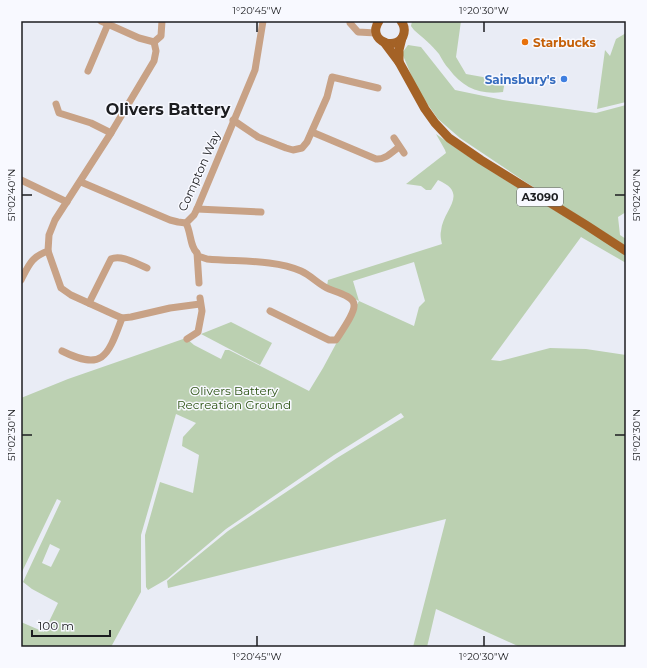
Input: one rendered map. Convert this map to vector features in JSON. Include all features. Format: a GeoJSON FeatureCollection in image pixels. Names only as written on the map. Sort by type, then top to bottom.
{"type":"FeatureCollection","features":[{"type":"Feature","properties":{"kind":"main road"},"geometry":{"type":"LineString","coordinates":[[379,21],[376,32],[380,39],[384,42],[397,42],[402,38]]}},
{"type":"Feature","properties":{"kind":"main road"},"geometry":{"type":"LineString","coordinates":[[399,62],[399,50],[404,34],[403,22]]}},
{"type":"Feature","properties":{"kind":"main road","name":"A3090"},"geometry":{"type":"LineString","coordinates":[[384,42],[399,62],[425,109],[435,123],[449,138],[481,160],[586,224],[626,251]]}},
{"type":"Feature","properties":{"kind":"street"},"geometry":{"type":"LineString","coordinates":[[101,21],[139,38],[154,42]]}},
{"type":"Feature","properties":{"kind":"street"},"geometry":{"type":"LineString","coordinates":[[154,42],[161,36],[162,21]]}},
{"type":"Feature","properties":{"kind":"street","name":"Compton Way"},"geometry":{"type":"LineString","coordinates":[[199,283],[198,253],[194,251],[190,231],[186,223],[194,215],[197,209],[254,70],[263,21]]}},
{"type":"Feature","properties":{"kind":"street"},"geometry":{"type":"LineString","coordinates":[[350,21],[358,32],[376,32]]}},
{"type":"Feature","properties":{"kind":"street"},"geometry":{"type":"LineString","coordinates":[[88,71],[108,24]]}},
{"type":"Feature","properties":{"kind":"street"},"geometry":{"type":"LineString","coordinates":[[154,42],[156,51],[154,61],[81,182],[51,228],[48,251],[61,288],[71,295],[122,318],[200,301],[202,316],[198,332],[187,339]]}},
{"type":"Feature","properties":{"kind":"street"},"geometry":{"type":"LineString","coordinates":[[233,120],[258,137],[270,143],[293,150],[302,148],[307,142],[326,97],[332,77],[378,88]]}},
{"type":"Feature","properties":{"kind":"street"},"geometry":{"type":"LineString","coordinates":[[56,104],[59,113]]}},
{"type":"Feature","properties":{"kind":"street"},"geometry":{"type":"LineString","coordinates":[[52,117],[59,113],[91,122],[111,133]]}},
{"type":"Feature","properties":{"kind":"street"},"geometry":{"type":"LineString","coordinates":[[312,132],[376,160],[388,156],[399,147]]}},
{"type":"Feature","properties":{"kind":"street"},"geometry":{"type":"LineString","coordinates":[[394,138],[404,153]]}},
{"type":"Feature","properties":{"kind":"street"},"geometry":{"type":"LineString","coordinates":[[21,180],[67,202]]}},
{"type":"Feature","properties":{"kind":"street"},"geometry":{"type":"LineString","coordinates":[[81,182],[170,220],[186,223]]}},
{"type":"Feature","properties":{"kind":"street"},"geometry":{"type":"LineString","coordinates":[[197,209],[261,212]]}},
{"type":"Feature","properties":{"kind":"street"},"geometry":{"type":"LineString","coordinates":[[21,280],[34,257],[48,251]]}},
{"type":"Feature","properties":{"kind":"street"},"geometry":{"type":"LineString","coordinates":[[198,253],[198,256],[207,259],[286,266],[314,278],[326,288],[349,298],[353,301],[355,306],[336,340],[329,340],[270,311]]}},
{"type":"Feature","properties":{"kind":"street"},"geometry":{"type":"LineString","coordinates":[[89,303],[111,259],[121,258],[147,268]]}},
{"type":"Feature","properties":{"kind":"street"},"geometry":{"type":"LineString","coordinates":[[62,350],[84,360],[98,359],[108,350],[122,318]]}},
{"type":"Feature","properties":{"kind":"green space"},"geometry":{"type":"Polygon","coordinates":[[[412,21],[461,21],[456,57],[466,74],[505,81],[503,92],[495,93],[479,91],[460,81],[446,66],[439,54],[414,30],[411,26],[412,21]]]}},
{"type":"Feature","properties":{"kind":"green space"},"geometry":{"type":"Polygon","coordinates":[[[626,33],[626,102],[597,109],[605,50],[610,56],[616,39],[626,33]]]}},
{"type":"Feature","properties":{"kind":"green space"},"geometry":{"type":"Polygon","coordinates":[[[408,45],[421,47],[455,90],[503,100],[596,113],[626,105],[626,212],[618,217],[620,235],[626,239],[626,246],[460,138],[438,119],[417,89],[402,53],[408,45]]]}},
{"type":"Feature","properties":{"kind":"green space","name":"Olivers Battery Recreation Ground"},"geometry":{"type":"Polygon","coordinates":[[[436,134],[506,181],[626,255],[626,263],[581,237],[491,360],[500,361],[550,348],[586,349],[626,355],[626,647],[520,647],[436,609],[427,647],[413,647],[446,519],[168,588],[167,581],[228,531],[337,458],[404,417],[401,413],[334,455],[226,529],[167,579],[148,590],[146,587],[145,535],[160,482],[193,493],[199,455],[182,446],[183,437],[196,423],[176,414],[141,535],[141,592],[111,647],[21,647],[21,622],[44,632],[58,603],[32,589],[23,582],[61,501],[57,499],[21,574],[21,398],[68,379],[186,338],[194,345],[221,359],[225,350],[229,350],[309,391],[359,301],[327,286],[328,280],[442,244],[441,231],[454,196],[452,191],[447,185],[438,180],[431,190],[426,190],[421,186],[406,184],[446,153],[436,134]],[[414,262],[353,281],[359,301],[414,326],[419,307],[425,301],[414,262]],[[50,544],[42,563],[51,567],[60,549],[50,544]]]}},
{"type":"Feature","properties":{"kind":"green space"},"geometry":{"type":"Polygon","coordinates":[[[231,322],[272,343],[260,365],[201,334],[231,322]]]}},
{"type":"Feature","properties":{"kind":"place","name":"Starbucks"},"geometry":{"type":"Point","coordinates":[525,42]}},
{"type":"Feature","properties":{"kind":"place","name":"Sainsbury's"},"geometry":{"type":"Point","coordinates":[564,79]}},
{"type":"Feature","properties":{"kind":"district","name":"Olivers Battery"},"geometry":{"type":"Point","coordinates":[168,109]}}]}
